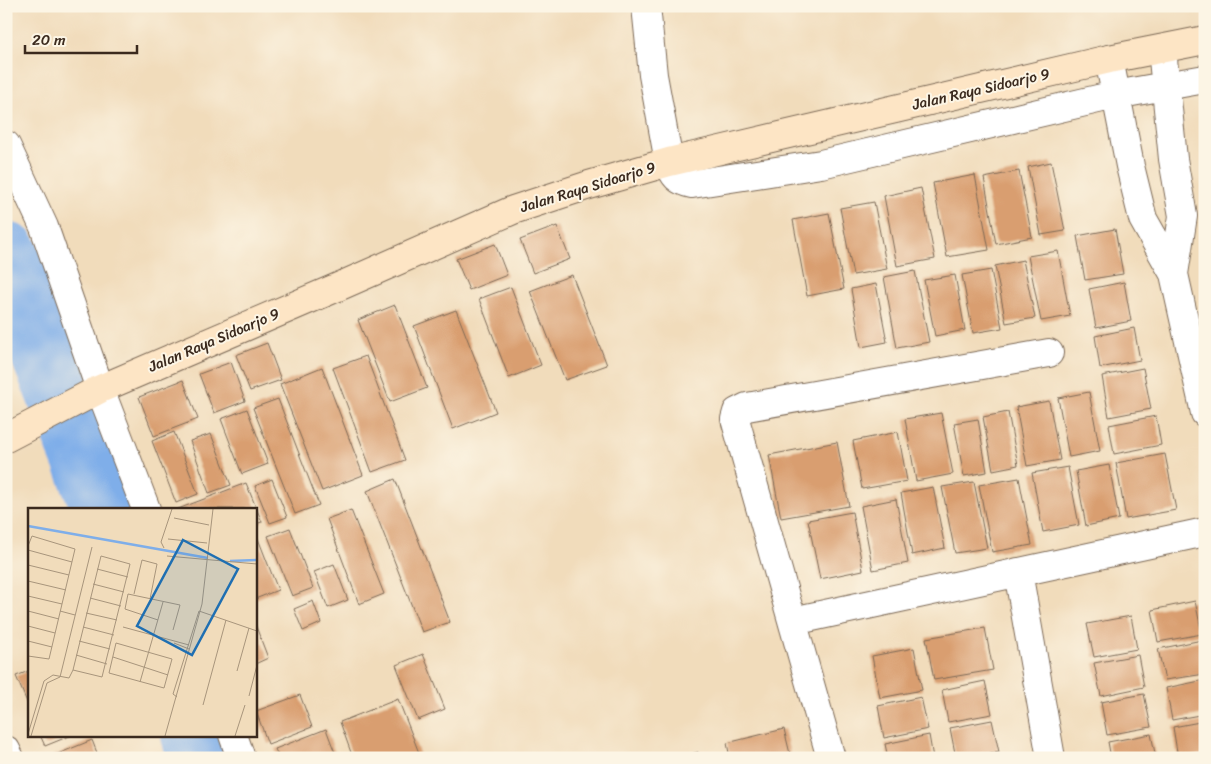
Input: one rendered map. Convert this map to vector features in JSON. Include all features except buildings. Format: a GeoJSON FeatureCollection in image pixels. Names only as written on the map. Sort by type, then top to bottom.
{"type":"FeatureCollection","features":[{"type":"Feature","properties":{"kind":"street"},"geometry":{"type":"LineString","coordinates":[[646,6],[653,75],[672,174],[680,181],[692,184],[821,164],[1115,95],[1205,79]]}},
{"type":"Feature","properties":{"kind":"street","name":"Jalan Raya Sidoarjo 9"},"geometry":{"type":"LineString","coordinates":[[17,432],[91,394],[513,210],[589,185],[669,162],[1109,59],[1205,40]]}},
{"type":"Feature","properties":{"kind":"street"},"geometry":{"type":"LineString","coordinates":[[1162,49],[1173,159],[1183,216],[1174,274]]}},
{"type":"Feature","properties":{"kind":"street"},"geometry":{"type":"LineString","coordinates":[[1109,59],[1115,95],[1143,219],[1174,274],[1205,413]]}},
{"type":"Feature","properties":{"kind":"street"},"geometry":{"type":"LineString","coordinates":[[6,145],[44,227],[91,394],[146,508]]}},
{"type":"Feature","properties":{"kind":"street"},"geometry":{"type":"LineString","coordinates":[[831,758],[735,419],[737,412],[747,407],[1049,353]]}},
{"type":"Feature","properties":{"kind":"street"},"geometry":{"type":"LineString","coordinates":[[793,621],[1205,532]]}},
{"type":"Feature","properties":{"kind":"street"},"geometry":{"type":"LineString","coordinates":[[1018,572],[1051,758]]}},
{"type":"Feature","properties":{"kind":"street"},"geometry":{"type":"LineString","coordinates":[[233,736],[241,758]]}},
{"type":"Feature","properties":{"kind":"street"},"geometry":{"type":"LineString","coordinates":[[6,750],[10,758]]}},
{"type":"Feature","properties":{"kind":"waterway"},"geometry":{"type":"LineString","coordinates":[[6,256],[106,508]]}},
{"type":"Feature","properties":{"kind":"waterway"},"geometry":{"type":"LineString","coordinates":[[195,736],[202,758]]}}]}
